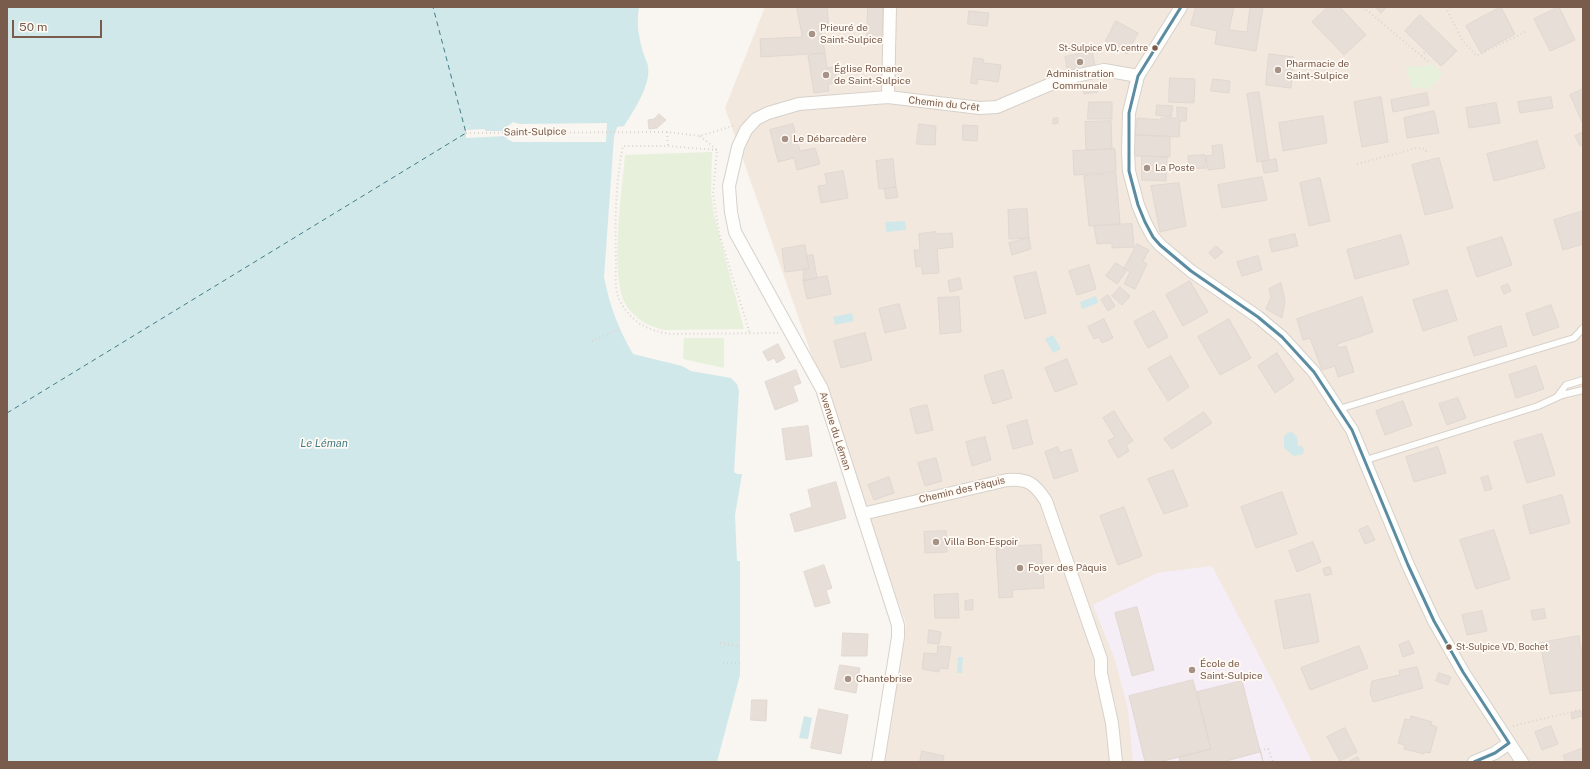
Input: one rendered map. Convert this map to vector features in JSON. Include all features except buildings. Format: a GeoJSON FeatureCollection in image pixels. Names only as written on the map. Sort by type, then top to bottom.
{"type":"FeatureCollection","features":[{"type":"Feature","properties":{"kind":"street"},"geometry":{"type":"LineString","coordinates":[[888,98],[890,7]]}},
{"type":"Feature","properties":{"kind":"street"},"geometry":{"type":"LineString","coordinates":[[1181,7],[1138,76],[1128,129],[1129,171],[1138,205],[1153,237],[1191,271],[1258,317],[1282,337],[1314,372],[1352,430],[1366,460],[1408,565],[1434,621],[1463,672],[1522,762]]}},
{"type":"Feature","properties":{"kind":"street","name":"Chemin du Crêt"},"geometry":{"type":"LineString","coordinates":[[756,119],[768,113],[799,104],[888,98],[986,108],[997,107],[1065,78],[1104,70],[1138,76]]}},
{"type":"Feature","properties":{"kind":"street","name":"Avenue du Léman"},"geometry":{"type":"LineString","coordinates":[[756,119],[746,130],[738,147],[729,186],[731,212],[738,238],[822,389],[898,625],[898,637],[878,762]]}},
{"type":"Feature","properties":{"kind":"street","name":"Chemin des Pâquis"},"geometry":{"type":"LineString","coordinates":[[862,514],[1007,480],[1020,479],[1031,483],[1046,501],[1101,659],[1101,673],[1112,723],[1116,762]]}},
{"type":"Feature","properties":{"kind":"street"},"geometry":{"type":"LineString","coordinates":[[1474,762],[1489,756],[1509,743]]}},
{"type":"Feature","properties":{"kind":"lane"},"geometry":{"type":"LineString","coordinates":[[1339,409],[1574,338],[1583,328]]}},
{"type":"Feature","properties":{"kind":"lane"},"geometry":{"type":"LineString","coordinates":[[1557,397],[1566,385],[1583,380]]}},
{"type":"Feature","properties":{"kind":"lane"},"geometry":{"type":"LineString","coordinates":[[1366,460],[1538,406],[1557,397],[1583,390]]}},
{"type":"Feature","properties":{"kind":"path"},"geometry":{"type":"LineString","coordinates":[[1363,7],[1430,63]]}},
{"type":"Feature","properties":{"kind":"path"},"geometry":{"type":"LineString","coordinates":[[1449,7],[1447,10],[1462,40],[1477,56],[1527,31]]}},
{"type":"Feature","properties":{"kind":"path"},"geometry":{"type":"LineString","coordinates":[[1421,56],[1426,51]]}},
{"type":"Feature","properties":{"kind":"path","name":"Saint-Sulpice"},"geometry":{"type":"LineString","coordinates":[[466,133],[667,132],[700,136],[756,119]]}},
{"type":"Feature","properties":{"kind":"path"},"geometry":{"type":"LineString","coordinates":[[667,132],[668,146]]}},
{"type":"Feature","properties":{"kind":"path"},"geometry":{"type":"LineString","coordinates":[[717,150],[668,146],[623,146],[618,171],[615,229],[616,287],[619,300],[625,310],[641,326],[655,332],[672,334],[790,333]]}},
{"type":"Feature","properties":{"kind":"path"},"geometry":{"type":"LineString","coordinates":[[1357,164],[1417,148],[1425,149],[1428,154]]}},
{"type":"Feature","properties":{"kind":"path"},"geometry":{"type":"LineString","coordinates":[[592,341],[619,329]]}},
{"type":"Feature","properties":{"kind":"path"},"geometry":{"type":"LineString","coordinates":[[720,644],[740,646]]}},
{"type":"Feature","properties":{"kind":"path"},"geometry":{"type":"LineString","coordinates":[[723,663],[740,663]]}},
{"type":"Feature","properties":{"kind":"path"},"geometry":{"type":"LineString","coordinates":[[1508,728],[1583,710]]}},
{"type":"Feature","properties":{"kind":"path"},"geometry":{"type":"LineString","coordinates":[[1260,750],[1268,749],[1272,762]]}},
{"type":"Feature","properties":{"kind":"shaded area"},"geometry":{"type":"Polygon","coordinates":[[[765,7],[1583,7],[1583,762],[882,762],[906,624],[725,108],[765,7]]]}},
{"type":"Feature","properties":{"kind":"shaded area","name":"École de Saint-Sulpice"},"geometry":{"type":"Polygon","coordinates":[[[1212,566],[1272,680],[1312,762],[1133,762],[1128,709],[1115,660],[1093,605],[1157,573],[1212,566]]]}},
{"type":"Feature","properties":{"kind":"green space"},"geometry":{"type":"Polygon","coordinates":[[[1431,63],[1443,74],[1430,89],[1412,88],[1406,67],[1427,66],[1431,63]]]}},
{"type":"Feature","properties":{"kind":"green space"},"geometry":{"type":"Polygon","coordinates":[[[712,152],[711,193],[714,215],[744,329],[664,330],[646,324],[636,317],[625,303],[621,289],[618,272],[618,231],[625,155],[712,152]]]}},
{"type":"Feature","properties":{"kind":"green space"},"geometry":{"type":"Polygon","coordinates":[[[684,338],[724,338],[724,368],[683,359],[684,338]]]}},
{"type":"Feature","properties":{"kind":"water","name":"Le Léman"},"geometry":{"type":"Polygon","coordinates":[[[7,7],[639,7],[638,31],[648,66],[647,82],[636,106],[624,126],[617,127],[614,137],[604,277],[615,317],[633,354],[682,366],[691,371],[731,378],[737,384],[739,391],[734,472],[737,474],[742,474],[735,515],[737,561],[740,561],[740,675],[717,762],[7,762],[7,7]],[[513,122],[505,128],[506,131],[485,131],[485,129],[467,130],[470,124],[466,129],[466,138],[506,136],[507,139],[513,142],[606,142],[607,123],[520,124],[513,122]]]}},
{"type":"Feature","properties":{"kind":"water"},"geometry":{"type":"Polygon","coordinates":[[[905,221],[906,230],[886,232],[885,222],[905,221]]]}},
{"type":"Feature","properties":{"kind":"water"},"geometry":{"type":"Polygon","coordinates":[[[1096,296],[1098,303],[1082,309],[1080,302],[1096,296]]]}},
{"type":"Feature","properties":{"kind":"water"},"geometry":{"type":"Polygon","coordinates":[[[852,313],[854,321],[835,325],[833,317],[852,313]]]}},
{"type":"Feature","properties":{"kind":"water"},"geometry":{"type":"Polygon","coordinates":[[[1053,335],[1061,349],[1053,353],[1045,339],[1053,335]]]}},
{"type":"Feature","properties":{"kind":"water"},"geometry":{"type":"Polygon","coordinates":[[[1292,432],[1297,437],[1298,447],[1300,445],[1304,449],[1303,454],[1294,456],[1284,448],[1284,437],[1287,433],[1292,432]]]}},
{"type":"Feature","properties":{"kind":"water"},"geometry":{"type":"Polygon","coordinates":[[[958,657],[963,657],[962,673],[957,673],[958,657]]]}},
{"type":"Feature","properties":{"kind":"water"},"geometry":{"type":"Polygon","coordinates":[[[804,716],[812,718],[808,739],[799,738],[804,716]]]}},
{"type":"Feature","properties":{"kind":"ferry route"},"geometry":{"type":"LineString","coordinates":[[7,413],[466,133],[433,7]]}},
{"type":"Feature","properties":{"kind":"transit line"},"geometry":{"type":"LineString","coordinates":[[1181,7],[1138,76],[1129,113],[1129,171],[1138,205],[1145,222],[1153,237],[1160,245],[1191,271],[1258,317],[1282,337],[1314,372],[1352,430],[1408,565],[1434,621],[1463,672],[1509,743]]}},
{"type":"Feature","properties":{"kind":"transit line"},"geometry":{"type":"LineString","coordinates":[[1474,762],[1495,753],[1509,743]]}},
{"type":"Feature","properties":{"kind":"place","name":"Prieuré de Saint-Sulpice"},"geometry":{"type":"Point","coordinates":[812,34]}},
{"type":"Feature","properties":{"kind":"place","name":"St-Sulpice VD, centre"},"geometry":{"type":"Point","coordinates":[1155,48]}},
{"type":"Feature","properties":{"kind":"place","name":"Administration Communale"},"geometry":{"type":"Point","coordinates":[1080,62]}},
{"type":"Feature","properties":{"kind":"place","name":"Pharmacie de Saint-Sulpice"},"geometry":{"type":"Point","coordinates":[1278,70]}},
{"type":"Feature","properties":{"kind":"place","name":"Église Romane de Saint-Sulpice"},"geometry":{"type":"Point","coordinates":[826,75]}},
{"type":"Feature","properties":{"kind":"place","name":"Le Débarcadère"},"geometry":{"type":"Point","coordinates":[785,139]}},
{"type":"Feature","properties":{"kind":"place","name":"La Poste"},"geometry":{"type":"Point","coordinates":[1147,168]}},
{"type":"Feature","properties":{"kind":"place","name":"Villa Bon-Espoir"},"geometry":{"type":"Point","coordinates":[936,542]}},
{"type":"Feature","properties":{"kind":"place","name":"Foyer des Pâquis"},"geometry":{"type":"Point","coordinates":[1020,568]}},
{"type":"Feature","properties":{"kind":"place","name":"St-Sulpice VD, Bochet"},"geometry":{"type":"Point","coordinates":[1449,647]}},
{"type":"Feature","properties":{"kind":"place","name":"École de Saint-Sulpice"},"geometry":{"type":"Point","coordinates":[1192,670]}},
{"type":"Feature","properties":{"kind":"place","name":"Chantebrise"},"geometry":{"type":"Point","coordinates":[848,679]}}]}
